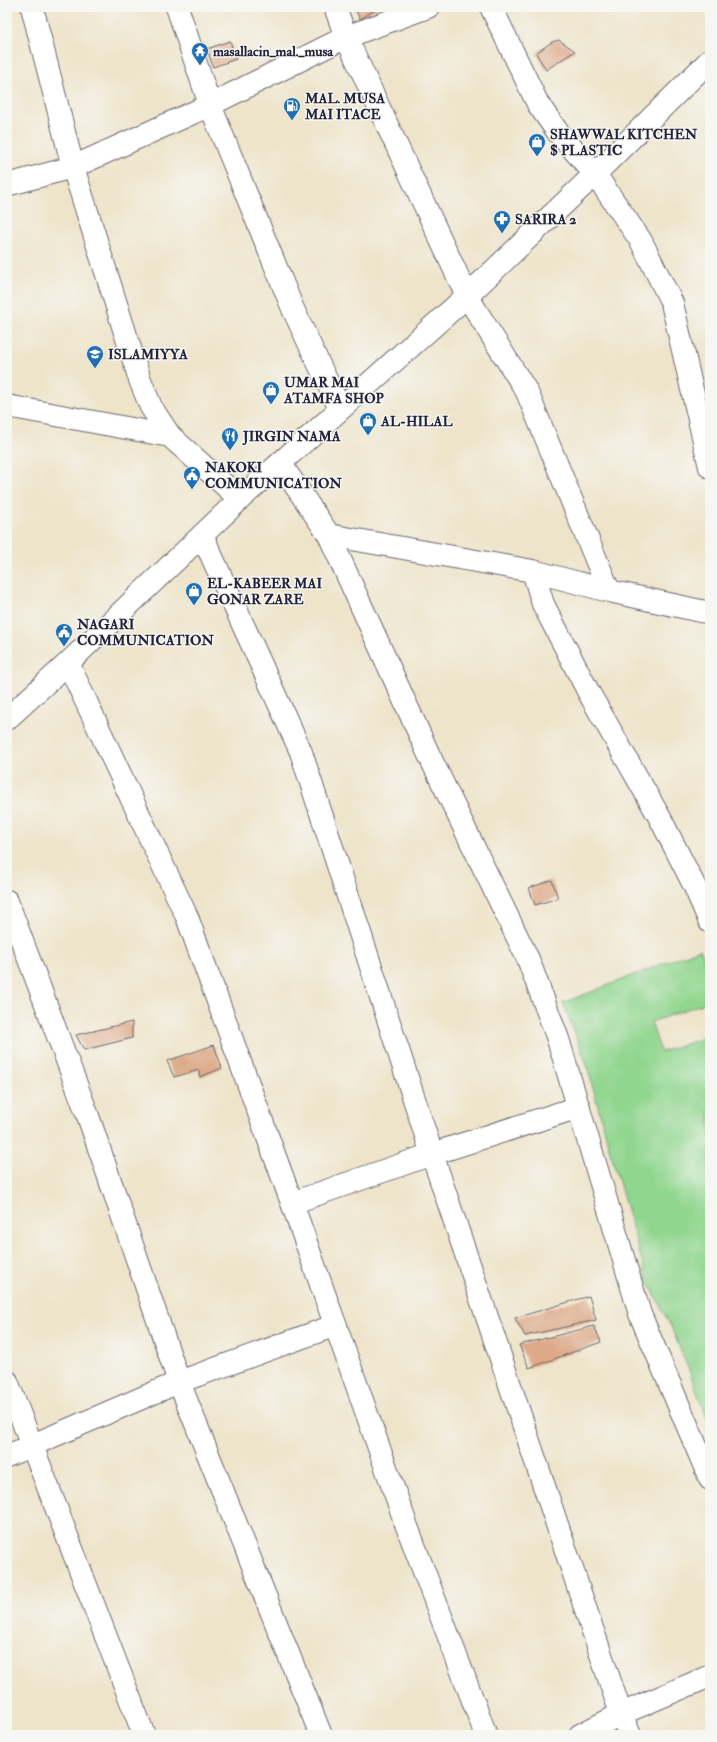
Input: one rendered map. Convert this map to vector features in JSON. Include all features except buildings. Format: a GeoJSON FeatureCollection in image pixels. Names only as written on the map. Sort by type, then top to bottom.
{"type":"FeatureCollection","features":[{"type":"Feature","properties":{"kind":"street"},"geometry":{"type":"LineString","coordinates":[[32,7],[73,167],[140,380],[151,407],[170,436],[240,499]]}},
{"type":"Feature","properties":{"kind":"street"},"geometry":{"type":"LineString","coordinates":[[177,7],[210,105],[294,309],[340,409]]}},
{"type":"Feature","properties":{"kind":"street"},"geometry":{"type":"LineString","coordinates":[[335,7],[346,37],[467,296],[527,392],[609,590]]}},
{"type":"Feature","properties":{"kind":"street"},"geometry":{"type":"LineString","coordinates":[[7,185],[73,167],[210,105],[346,37],[428,7]]}},
{"type":"Feature","properties":{"kind":"street"},"geometry":{"type":"LineString","coordinates":[[491,7],[538,104],[557,131],[595,174],[641,240],[672,303],[710,467]]}},
{"type":"Feature","properties":{"kind":"street"},"geometry":{"type":"LineString","coordinates":[[7,719],[240,499],[467,296],[595,174],[710,60]]}},
{"type":"Feature","properties":{"kind":"street"},"geometry":{"type":"LineString","coordinates":[[7,406],[170,436]]}},
{"type":"Feature","properties":{"kind":"street"},"geometry":{"type":"LineString","coordinates":[[280,463],[329,535],[429,755],[528,959],[558,1039],[640,1314],[710,1479]]}},
{"type":"Feature","properties":{"kind":"street"},"geometry":{"type":"LineString","coordinates":[[202,535],[301,752],[432,1154],[621,1714],[630,1735]]}},
{"type":"Feature","properties":{"kind":"street"},"geometry":{"type":"LineString","coordinates":[[329,535],[533,571],[710,613]]}},
{"type":"Feature","properties":{"kind":"street"},"geometry":{"type":"LineString","coordinates":[[533,571],[547,611],[589,693],[660,818],[694,885],[710,922]]}},
{"type":"Feature","properties":{"kind":"street"},"geometry":{"type":"LineString","coordinates":[[68,663],[187,917],[292,1203],[406,1524],[486,1735]]}},
{"type":"Feature","properties":{"kind":"street"},"geometry":{"type":"LineString","coordinates":[[7,901],[88,1116],[179,1382],[321,1735]]}},
{"type":"Feature","properties":{"kind":"street"},"geometry":{"type":"LineString","coordinates":[[292,1203],[432,1154],[578,1107]]}},
{"type":"Feature","properties":{"kind":"street"},"geometry":{"type":"LineString","coordinates":[[7,1456],[179,1382],[336,1325]]}},
{"type":"Feature","properties":{"kind":"street"},"geometry":{"type":"LineString","coordinates":[[7,1381],[144,1735]]}},
{"type":"Feature","properties":{"kind":"street"},"geometry":{"type":"LineString","coordinates":[[580,1735],[621,1714],[710,1676]]}},
{"type":"Feature","properties":{"kind":"green space"},"geometry":{"type":"Polygon","coordinates":[[[700,949],[710,975],[710,1001],[651,1022],[661,1052],[710,1036],[710,1426],[671,1327],[647,1279],[586,1062],[563,1003],[700,949]]]}},
{"type":"Feature","properties":{"kind":"place","name":"masallacin_mal._musa"},"geometry":{"type":"Point","coordinates":[200,66]}},
{"type":"Feature","properties":{"kind":"place","name":"MAL. MUSA MAI ITACE"},"geometry":{"type":"Point","coordinates":[292,121]}},
{"type":"Feature","properties":{"kind":"place","name":"SHAWWAL KITCHEN $ PLASTIC"},"geometry":{"type":"Point","coordinates":[537,157]}},
{"type":"Feature","properties":{"kind":"place","name":"SARIRA 2"},"geometry":{"type":"Point","coordinates":[502,234]}},
{"type":"Feature","properties":{"kind":"place","name":"ISLAMIYYA"},"geometry":{"type":"Point","coordinates":[95,369]}},
{"type":"Feature","properties":{"kind":"place","name":"UMAR MAI ATAMFA SHOP"},"geometry":{"type":"Point","coordinates":[271,405]}},
{"type":"Feature","properties":{"kind":"place","name":"AL-HILAL"},"geometry":{"type":"Point","coordinates":[368,436]}},
{"type":"Feature","properties":{"kind":"place","name":"JIRGIN NAMA"},"geometry":{"type":"Point","coordinates":[230,451]}},
{"type":"Feature","properties":{"kind":"place","name":"NAKOKI COMMUNICATION"},"geometry":{"type":"Point","coordinates":[192,490]}},
{"type":"Feature","properties":{"kind":"place","name":"EL-KABEER MAI GONAR ZARE"},"geometry":{"type":"Point","coordinates":[194,606]}},
{"type":"Feature","properties":{"kind":"place","name":"NAGARI COMMUNICATION"},"geometry":{"type":"Point","coordinates":[64,647]}}]}
